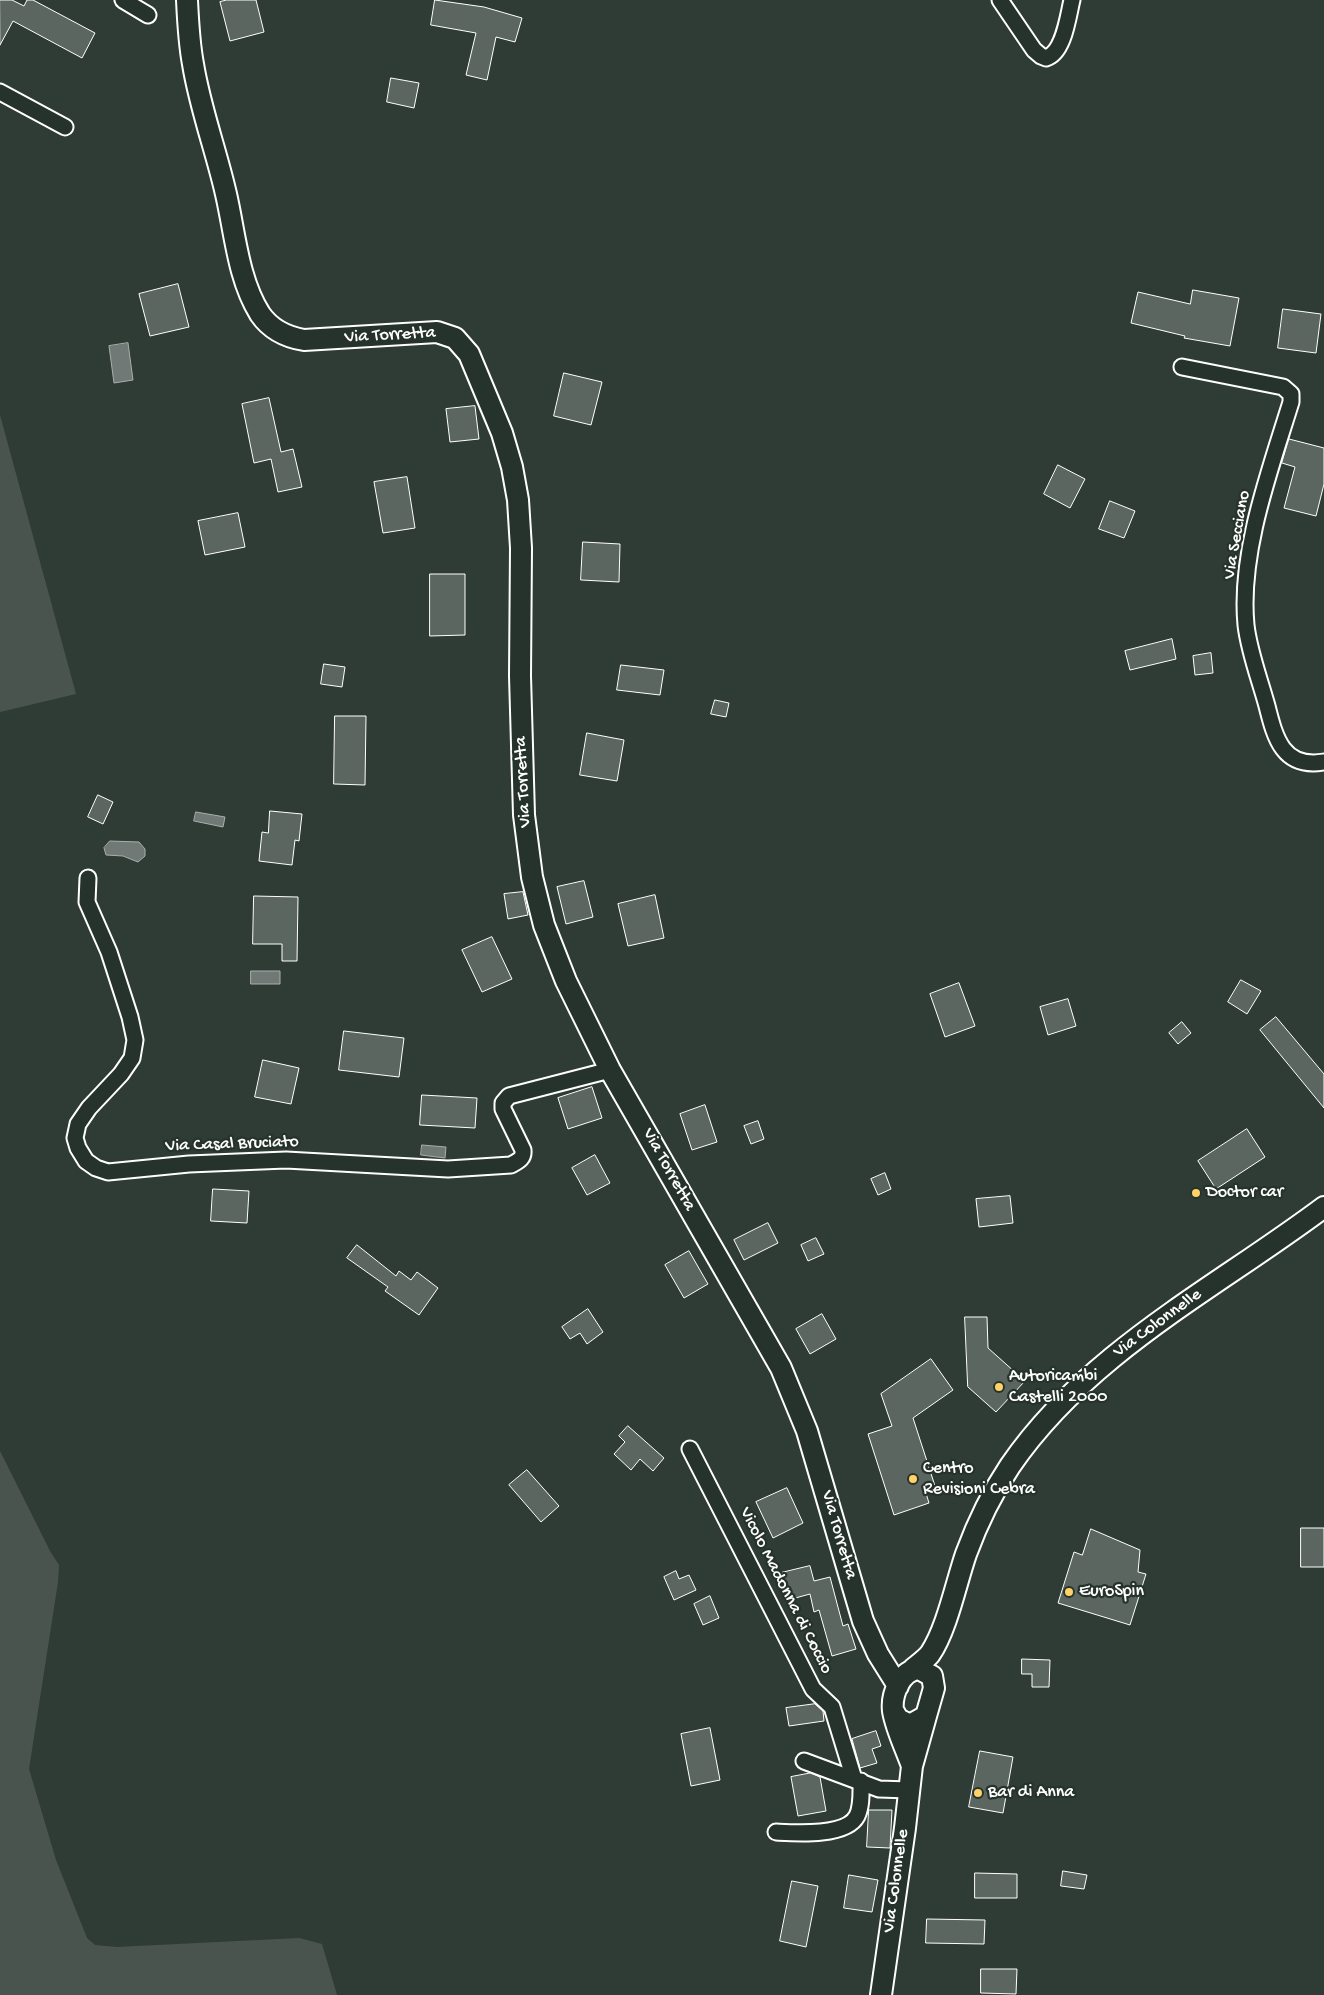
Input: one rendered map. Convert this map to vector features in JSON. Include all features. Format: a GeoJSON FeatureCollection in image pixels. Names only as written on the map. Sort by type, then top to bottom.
{"type":"FeatureCollection","features":[{"type":"Feature","properties":{"kind":"street"},"geometry":{"type":"LineString","coordinates":[[123,0],[148,15]]}},
{"type":"Feature","properties":{"kind":"street","name":"Via Torretta"},"geometry":{"type":"LineString","coordinates":[[187,0],[189,36],[196,80],[219,164],[245,281],[253,302],[262,316],[283,335],[304,340],[437,332],[450,335],[469,354],[496,416],[512,467],[520,515],[520,676],[524,815],[528,858],[540,911],[566,981],[610,1070],[784,1374],[811,1442],[863,1621],[874,1646],[898,1686]]}},
{"type":"Feature","properties":{"kind":"street"},"geometry":{"type":"LineString","coordinates":[[1000,0],[1034,50],[1046,58],[1056,54],[1061,44],[1072,0]]}},
{"type":"Feature","properties":{"kind":"street"},"geometry":{"type":"LineString","coordinates":[[0,92],[66,128]]}},
{"type":"Feature","properties":{"kind":"street","name":"Via Secciano"},"geometry":{"type":"LineString","coordinates":[[1182,368],[1283,388],[1291,394],[1291,402],[1268,476],[1253,536],[1248,567],[1246,618],[1248,637],[1272,727],[1279,746],[1296,760],[1324,762]]}},
{"type":"Feature","properties":{"kind":"street","name":"Via Casal Bruciato"},"geometry":{"type":"LineString","coordinates":[[88,878],[87,902],[109,952],[130,1017],[135,1040],[132,1058],[121,1074],[89,1108],[78,1124],[75,1138],[78,1148],[86,1161],[96,1168],[108,1172],[190,1164],[286,1160],[448,1169],[511,1165],[524,1156],[523,1150],[503,1109],[505,1100],[509,1096],[610,1070]]}},
{"type":"Feature","properties":{"kind":"street","name":"Via Colonnelle"},"geometry":{"type":"LineString","coordinates":[[922,1673],[938,1637],[967,1553],[989,1503],[1011,1465],[1039,1428],[1064,1401],[1121,1350],[1324,1207]]}},
{"type":"Feature","properties":{"kind":"street","name":"Vicolo Madonna di Coccio"},"geometry":{"type":"LineString","coordinates":[[690,1449],[814,1689],[832,1707],[857,1780],[858,1814],[848,1825],[819,1833],[776,1832]]}},
{"type":"Feature","properties":{"kind":"street","name":"Via Colonnelle"},"geometry":{"type":"LineString","coordinates":[[912,1766],[894,1712],[898,1686],[904,1676],[922,1673]]}},
{"type":"Feature","properties":{"kind":"street","name":"Via Colonnelle"},"geometry":{"type":"LineString","coordinates":[[881,1995],[912,1766],[934,1688],[922,1673]]}},
{"type":"Feature","properties":{"kind":"street"},"geometry":{"type":"LineString","coordinates":[[894,1712],[898,1719],[910,1725],[926,1716]]}},
{"type":"Feature","properties":{"kind":"street"},"geometry":{"type":"LineString","coordinates":[[804,1761],[879,1789],[909,1790]]}},
{"type":"Feature","properties":{"kind":"shaded area"},"geometry":{"type":"Polygon","coordinates":[[[128,343],[133,380],[114,383],[109,346],[128,343]]]}},
{"type":"Feature","properties":{"kind":"shaded area"},"geometry":{"type":"Polygon","coordinates":[[[0,415],[76,694],[0,712],[0,415]]]}},
{"type":"Feature","properties":{"kind":"shaded area"},"geometry":{"type":"Polygon","coordinates":[[[196,812],[225,817],[223,827],[194,821],[196,812]]]}},
{"type":"Feature","properties":{"kind":"shaded area"},"geometry":{"type":"Polygon","coordinates":[[[110,841],[139,842],[145,849],[145,856],[138,862],[123,856],[106,855],[104,848],[110,841]]]}},
{"type":"Feature","properties":{"kind":"shaded area"},"geometry":{"type":"Polygon","coordinates":[[[251,971],[280,971],[280,984],[251,984],[251,971]]]}},
{"type":"Feature","properties":{"kind":"shaded area"},"geometry":{"type":"Polygon","coordinates":[[[422,1145],[446,1147],[445,1158],[421,1155],[422,1145]]]}},
{"type":"Feature","properties":{"kind":"shaded area"},"geometry":{"type":"Polygon","coordinates":[[[0,1451],[50,1551],[59,1565],[29,1769],[56,1860],[87,1938],[95,1945],[117,1947],[299,1938],[322,1944],[337,1995],[0,1995],[0,1451]]]}},
{"type":"Feature","properties":{"kind":"building"},"geometry":{"type":"Polygon","coordinates":[[[0,0],[12,0],[24,6],[27,0],[33,0],[95,33],[82,58],[13,21],[0,45],[0,0]]]}},
{"type":"Feature","properties":{"kind":"building"},"geometry":{"type":"Polygon","coordinates":[[[227,0],[256,0],[264,32],[230,41],[220,2],[227,0]]]}},
{"type":"Feature","properties":{"kind":"building"},"geometry":{"type":"Polygon","coordinates":[[[435,0],[484,7],[522,18],[515,42],[496,37],[487,80],[466,75],[476,33],[431,25],[435,0]]]}},
{"type":"Feature","properties":{"kind":"building"},"geometry":{"type":"Polygon","coordinates":[[[391,78],[419,83],[414,108],[387,102],[391,78]]]}},
{"type":"Feature","properties":{"kind":"building"},"geometry":{"type":"Polygon","coordinates":[[[178,284],[189,327],[150,336],[139,294],[178,284]]]}},
{"type":"Feature","properties":{"kind":"building"},"geometry":{"type":"Polygon","coordinates":[[[1193,290],[1239,298],[1230,346],[1184,338],[1185,336],[1131,323],[1138,292],[1190,304],[1193,290]]]}},
{"type":"Feature","properties":{"kind":"building"},"geometry":{"type":"Polygon","coordinates":[[[1283,309],[1321,314],[1316,353],[1278,348],[1283,309]]]}},
{"type":"Feature","properties":{"kind":"building"},"geometry":{"type":"Polygon","coordinates":[[[564,373],[602,382],[591,425],[554,416],[564,373]]]}},
{"type":"Feature","properties":{"kind":"building"},"geometry":{"type":"Polygon","coordinates":[[[269,398],[281,452],[293,449],[302,487],[278,492],[271,459],[254,463],[242,404],[269,398]]]}},
{"type":"Feature","properties":{"kind":"building"},"geometry":{"type":"Polygon","coordinates":[[[475,406],[479,439],[450,442],[446,409],[475,406]]]}},
{"type":"Feature","properties":{"kind":"building"},"geometry":{"type":"Polygon","coordinates":[[[1289,439],[1324,448],[1324,484],[1316,516],[1284,508],[1295,467],[1282,463],[1289,439]]]}},
{"type":"Feature","properties":{"kind":"building"},"geometry":{"type":"Polygon","coordinates":[[[1058,465],[1085,479],[1070,508],[1044,494],[1058,465]]]}},
{"type":"Feature","properties":{"kind":"building"},"geometry":{"type":"Polygon","coordinates":[[[407,477],[415,528],[383,533],[374,482],[407,477]]]}},
{"type":"Feature","properties":{"kind":"building"},"geometry":{"type":"Polygon","coordinates":[[[1110,501],[1135,511],[1124,538],[1099,529],[1110,501]]]}},
{"type":"Feature","properties":{"kind":"building"},"geometry":{"type":"Polygon","coordinates":[[[238,513],[245,547],[205,555],[198,521],[238,513]]]}},
{"type":"Feature","properties":{"kind":"building"},"geometry":{"type":"Polygon","coordinates":[[[583,542],[620,544],[619,582],[581,580],[583,542]]]}},
{"type":"Feature","properties":{"kind":"building"},"geometry":{"type":"Polygon","coordinates":[[[430,574],[465,574],[465,635],[430,636],[430,574]]]}},
{"type":"Feature","properties":{"kind":"building"},"geometry":{"type":"Polygon","coordinates":[[[1172,639],[1176,659],[1130,670],[1125,651],[1172,639]]]}},
{"type":"Feature","properties":{"kind":"building"},"geometry":{"type":"Polygon","coordinates":[[[1211,653],[1213,673],[1195,675],[1193,656],[1211,653]]]}},
{"type":"Feature","properties":{"kind":"building"},"geometry":{"type":"Polygon","coordinates":[[[324,664],[345,667],[342,687],[321,684],[324,664]]]}},
{"type":"Feature","properties":{"kind":"building"},"geometry":{"type":"Polygon","coordinates":[[[621,665],[664,670],[660,695],[617,690],[621,665]]]}},
{"type":"Feature","properties":{"kind":"building"},"geometry":{"type":"Polygon","coordinates":[[[715,700],[729,703],[726,717],[711,714],[715,700]]]}},
{"type":"Feature","properties":{"kind":"building"},"geometry":{"type":"Polygon","coordinates":[[[335,716],[366,716],[365,785],[334,784],[335,716]]]}},
{"type":"Feature","properties":{"kind":"building"},"geometry":{"type":"Polygon","coordinates":[[[587,733],[624,740],[617,781],[580,775],[587,733]]]}},
{"type":"Feature","properties":{"kind":"building"},"geometry":{"type":"Polygon","coordinates":[[[98,795],[113,802],[103,824],[88,817],[98,795]]]}},
{"type":"Feature","properties":{"kind":"building"},"geometry":{"type":"Polygon","coordinates":[[[270,811],[302,814],[299,841],[295,840],[292,865],[259,861],[262,832],[268,833],[270,811]]]}},
{"type":"Feature","properties":{"kind":"building"},"geometry":{"type":"Polygon","coordinates":[[[584,881],[593,917],[566,924],[557,887],[584,881]]]}},
{"type":"Feature","properties":{"kind":"building"},"geometry":{"type":"Polygon","coordinates":[[[523,892],[528,915],[508,919],[504,894],[523,892]]]}},
{"type":"Feature","properties":{"kind":"building"},"geometry":{"type":"Polygon","coordinates":[[[655,895],[664,938],[628,946],[618,904],[655,895]]]}},
{"type":"Feature","properties":{"kind":"building"},"geometry":{"type":"Polygon","coordinates":[[[254,896],[298,897],[297,961],[282,961],[282,944],[253,944],[254,896]]]}},
{"type":"Feature","properties":{"kind":"building"},"geometry":{"type":"Polygon","coordinates":[[[492,937],[512,979],[482,992],[462,950],[492,937]]]}},
{"type":"Feature","properties":{"kind":"building"},"geometry":{"type":"Polygon","coordinates":[[[1241,980],[1261,991],[1247,1014],[1228,1002],[1241,980]]]}},
{"type":"Feature","properties":{"kind":"building"},"geometry":{"type":"Polygon","coordinates":[[[959,983],[975,1026],[945,1037],[930,994],[959,983]]]}},
{"type":"Feature","properties":{"kind":"building"},"geometry":{"type":"Polygon","coordinates":[[[1068,999],[1076,1026],[1048,1035],[1040,1007],[1068,999]]]}},
{"type":"Feature","properties":{"kind":"building"},"geometry":{"type":"Polygon","coordinates":[[[1276,1017],[1324,1074],[1324,1108],[1260,1030],[1276,1017]]]}},
{"type":"Feature","properties":{"kind":"building"},"geometry":{"type":"Polygon","coordinates":[[[1182,1022],[1191,1033],[1178,1044],[1169,1033],[1182,1022]]]}},
{"type":"Feature","properties":{"kind":"building"},"geometry":{"type":"Polygon","coordinates":[[[344,1031],[404,1038],[399,1077],[339,1070],[344,1031]]]}},
{"type":"Feature","properties":{"kind":"building"},"geometry":{"type":"Polygon","coordinates":[[[263,1060],[299,1068],[291,1104],[255,1097],[263,1060]]]}},
{"type":"Feature","properties":{"kind":"building"},"geometry":{"type":"Polygon","coordinates":[[[592,1087],[602,1118],[568,1129],[558,1098],[592,1087]]]}},
{"type":"Feature","properties":{"kind":"building"},"geometry":{"type":"Polygon","coordinates":[[[422,1095],[477,1098],[475,1128],[420,1125],[422,1095]]]}},
{"type":"Feature","properties":{"kind":"building"},"geometry":{"type":"Polygon","coordinates":[[[705,1105],[717,1142],[692,1150],[680,1114],[705,1105]]]}},
{"type":"Feature","properties":{"kind":"building"},"geometry":{"type":"Polygon","coordinates":[[[758,1121],[764,1139],[751,1144],[744,1126],[758,1121]]]}},
{"type":"Feature","properties":{"kind":"building"},"geometry":{"type":"Polygon","coordinates":[[[1247,1129],[1265,1157],[1216,1189],[1198,1161],[1247,1129]]]}},
{"type":"Feature","properties":{"kind":"building"},"geometry":{"type":"Polygon","coordinates":[[[595,1155],[610,1183],[587,1195],[572,1168],[595,1155]]]}},
{"type":"Feature","properties":{"kind":"building"},"geometry":{"type":"Polygon","coordinates":[[[885,1173],[891,1189],[878,1195],[871,1179],[885,1173]]]}},
{"type":"Feature","properties":{"kind":"building"},"geometry":{"type":"Polygon","coordinates":[[[213,1189],[249,1191],[247,1223],[211,1221],[213,1189]]]}},
{"type":"Feature","properties":{"kind":"building"},"geometry":{"type":"Polygon","coordinates":[[[1010,1196],[1013,1223],[979,1227],[976,1199],[1010,1196]]]}},
{"type":"Feature","properties":{"kind":"building"},"geometry":{"type":"Polygon","coordinates":[[[768,1223],[778,1243],[744,1260],[734,1240],[768,1223]]]}},
{"type":"Feature","properties":{"kind":"building"},"geometry":{"type":"Polygon","coordinates":[[[816,1238],[824,1254],[808,1261],[801,1245],[816,1238]]]}},
{"type":"Feature","properties":{"kind":"building"},"geometry":{"type":"Polygon","coordinates":[[[357,1245],[396,1276],[399,1271],[411,1280],[417,1272],[438,1288],[419,1315],[385,1291],[388,1287],[347,1258],[357,1245]]]}},
{"type":"Feature","properties":{"kind":"building"},"geometry":{"type":"Polygon","coordinates":[[[689,1251],[708,1284],[684,1298],[665,1265],[689,1251]]]}},
{"type":"Feature","properties":{"kind":"building"},"geometry":{"type":"Polygon","coordinates":[[[588,1309],[603,1332],[587,1344],[580,1333],[570,1339],[562,1327],[588,1309]]]}},
{"type":"Feature","properties":{"kind":"building"},"geometry":{"type":"Polygon","coordinates":[[[822,1314],[836,1339],[810,1354],[796,1329],[822,1314]]]}},
{"type":"Feature","properties":{"kind":"building"},"geometry":{"type":"Polygon","coordinates":[[[965,1317],[987,1317],[988,1348],[1025,1381],[996,1412],[968,1387],[965,1317]]]}},
{"type":"Feature","properties":{"kind":"building"},"geometry":{"type":"Polygon","coordinates":[[[931,1359],[953,1390],[913,1418],[935,1486],[925,1490],[929,1503],[894,1515],[868,1434],[892,1426],[881,1394],[931,1359]]]}},
{"type":"Feature","properties":{"kind":"building"},"geometry":{"type":"Polygon","coordinates":[[[628,1426],[664,1458],[653,1471],[640,1459],[631,1470],[614,1454],[625,1442],[619,1436],[628,1426]]]}},
{"type":"Feature","properties":{"kind":"building"},"geometry":{"type":"Polygon","coordinates":[[[527,1470],[559,1506],[541,1522],[509,1485],[527,1470]]]}},
{"type":"Feature","properties":{"kind":"building"},"geometry":{"type":"Polygon","coordinates":[[[787,1488],[803,1523],[773,1538],[756,1502],[787,1488]]]}},
{"type":"Feature","properties":{"kind":"building"},"geometry":{"type":"Polygon","coordinates":[[[1301,1528],[1324,1528],[1324,1567],[1301,1567],[1301,1528]]]}},
{"type":"Feature","properties":{"kind":"building"},"geometry":{"type":"Polygon","coordinates":[[[1091,1529],[1140,1550],[1138,1572],[1146,1574],[1130,1625],[1058,1603],[1074,1552],[1082,1555],[1091,1529]]]}},
{"type":"Feature","properties":{"kind":"building"},"geometry":{"type":"Polygon","coordinates":[[[810,1566],[814,1581],[830,1577],[843,1626],[848,1624],[856,1649],[832,1656],[819,1610],[814,1612],[810,1594],[788,1600],[781,1573],[810,1566]]]}},
{"type":"Feature","properties":{"kind":"building"},"geometry":{"type":"Polygon","coordinates":[[[676,1571],[679,1579],[689,1575],[696,1590],[674,1600],[664,1577],[676,1571]]]}},
{"type":"Feature","properties":{"kind":"building"},"geometry":{"type":"Polygon","coordinates":[[[710,1596],[719,1618],[703,1625],[694,1604],[710,1596]]]}},
{"type":"Feature","properties":{"kind":"building"},"geometry":{"type":"Polygon","coordinates":[[[1022,1659],[1050,1660],[1049,1687],[1032,1687],[1032,1674],[1022,1674],[1022,1659]]]}},
{"type":"Feature","properties":{"kind":"building"},"geometry":{"type":"Polygon","coordinates":[[[815,1704],[823,1711],[824,1721],[789,1726],[786,1708],[815,1704]]]}},
{"type":"Feature","properties":{"kind":"building"},"geometry":{"type":"Polygon","coordinates":[[[710,1728],[720,1780],[691,1786],[681,1734],[710,1728]]]}},
{"type":"Feature","properties":{"kind":"building"},"geometry":{"type":"Polygon","coordinates":[[[876,1731],[881,1746],[872,1749],[877,1763],[860,1768],[852,1739],[876,1731]]]}},
{"type":"Feature","properties":{"kind":"building"},"geometry":{"type":"Polygon","coordinates":[[[980,1751],[1013,1757],[1003,1813],[969,1807],[980,1751]]]}},
{"type":"Feature","properties":{"kind":"building"},"geometry":{"type":"Polygon","coordinates":[[[811,1773],[820,1777],[826,1811],[798,1816],[791,1777],[811,1773]]]}},
{"type":"Feature","properties":{"kind":"building"},"geometry":{"type":"Polygon","coordinates":[[[869,1810],[892,1810],[890,1848],[867,1847],[869,1810]]]}},
{"type":"Feature","properties":{"kind":"building"},"geometry":{"type":"Polygon","coordinates":[[[1063,1871],[1087,1875],[1084,1889],[1061,1886],[1063,1871]]]}},
{"type":"Feature","properties":{"kind":"building"},"geometry":{"type":"Polygon","coordinates":[[[975,1873],[1017,1874],[1017,1898],[975,1898],[975,1873]]]}},
{"type":"Feature","properties":{"kind":"building"},"geometry":{"type":"Polygon","coordinates":[[[849,1875],[878,1880],[872,1912],[844,1908],[849,1875]]]}},
{"type":"Feature","properties":{"kind":"building"},"geometry":{"type":"Polygon","coordinates":[[[792,1881],[818,1886],[806,1947],[780,1941],[792,1881]]]}},
{"type":"Feature","properties":{"kind":"building"},"geometry":{"type":"Polygon","coordinates":[[[927,1919],[985,1920],[984,1944],[926,1943],[927,1919]]]}},
{"type":"Feature","properties":{"kind":"building"},"geometry":{"type":"Polygon","coordinates":[[[981,1969],[1017,1969],[1016,1994],[981,1993],[981,1969]]]}},
{"type":"Feature","properties":{"kind":"place","name":"Doctor car"},"geometry":{"type":"Point","coordinates":[1196,1193]}},
{"type":"Feature","properties":{"kind":"place","name":"Autoricambi Castelli 2000"},"geometry":{"type":"Point","coordinates":[999,1387]}},
{"type":"Feature","properties":{"kind":"place","name":"Centro Revisioni Cebra"},"geometry":{"type":"Point","coordinates":[913,1479]}},
{"type":"Feature","properties":{"kind":"place","name":"EuroSpin"},"geometry":{"type":"Point","coordinates":[1069,1592]}},
{"type":"Feature","properties":{"kind":"place","name":"Bar di Anna"},"geometry":{"type":"Point","coordinates":[978,1793]}}]}
